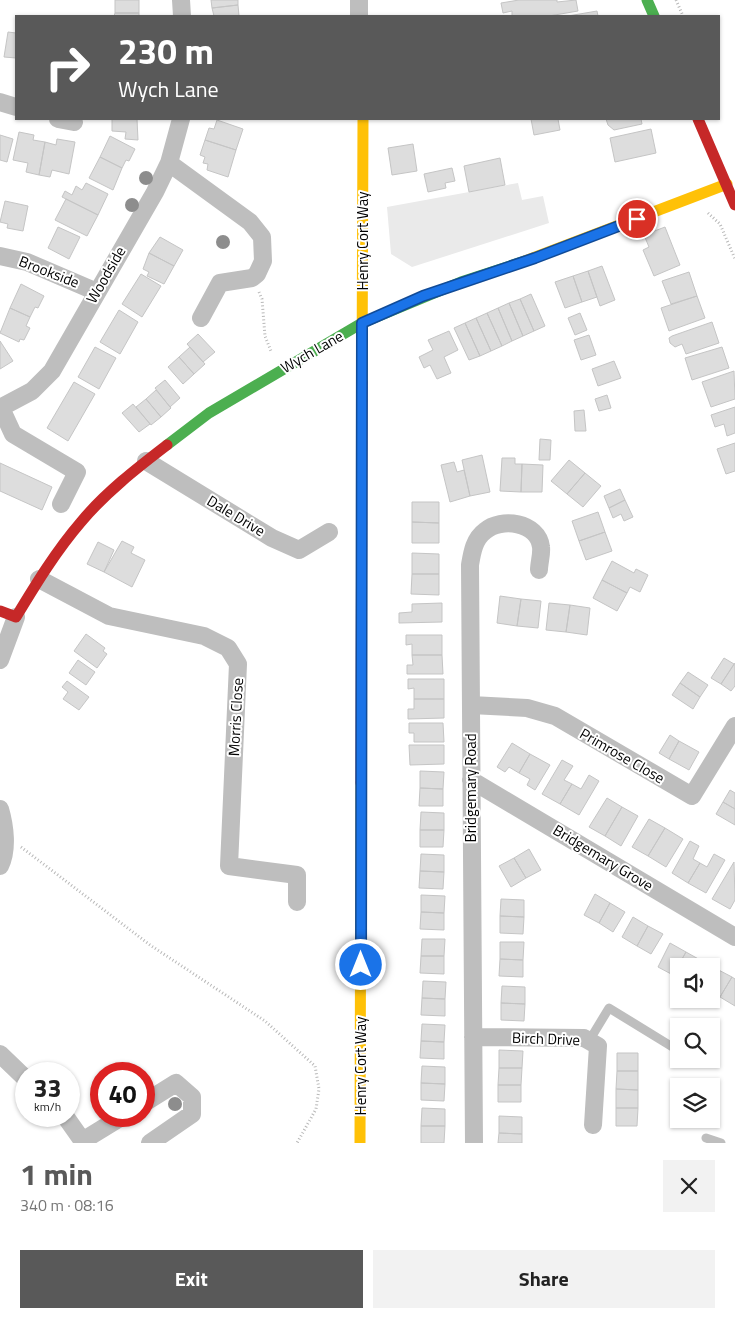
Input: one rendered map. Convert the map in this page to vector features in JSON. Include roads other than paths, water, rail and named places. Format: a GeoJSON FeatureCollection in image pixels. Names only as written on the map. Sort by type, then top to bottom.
{"type":"FeatureCollection","features":[{"type":"Feature","properties":{"kind":"street"},"geometry":{"type":"LineString","coordinates":[[181,0],[182,15]]}},
{"type":"Feature","properties":{"kind":"street"},"geometry":{"type":"LineString","coordinates":[[359,0],[359,15]]}},
{"type":"Feature","properties":{"kind":"street"},"geometry":{"type":"LineString","coordinates":[[648,0],[654,15]]}},
{"type":"Feature","properties":{"kind":"street"},"geometry":{"type":"LineString","coordinates":[[0,102],[15,107]]}},
{"type":"Feature","properties":{"kind":"street","name":"Woodside"},"geometry":{"type":"LineString","coordinates":[[61,504],[77,472],[13,434],[0,408],[32,391],[52,371],[155,192],[168,162],[181,120]]}},
{"type":"Feature","properties":{"kind":"street","name":"Henry Cort Way"},"geometry":{"type":"LineString","coordinates":[[360,1143],[362,120]]}},
{"type":"Feature","properties":{"kind":"street"},"geometry":{"type":"LineString","coordinates":[[698,120],[735,205]]}},
{"type":"Feature","properties":{"kind":"street"},"geometry":{"type":"LineString","coordinates":[[168,162],[250,222],[262,237],[263,261],[257,274],[252,278],[220,283],[200,318]]}},
{"type":"Feature","properties":{"kind":"street","name":"Wych Lane"},"geometry":{"type":"LineString","coordinates":[[0,660],[8,614],[39,579],[81,522],[146,461],[209,413],[362,323],[423,296],[535,258],[727,184]]}},
{"type":"Feature","properties":{"kind":"street","name":"Brookside"},"geometry":{"type":"LineString","coordinates":[[0,256],[27,262],[97,292]]}},
{"type":"Feature","properties":{"kind":"street","name":"Dale Drive"},"geometry":{"type":"LineString","coordinates":[[146,461],[272,538],[299,550],[329,532]]}},
{"type":"Feature","properties":{"kind":"street","name":"Bridgemary Road"},"geometry":{"type":"LineString","coordinates":[[474,1143],[470,565],[474,545],[483,531],[496,523],[513,523],[528,528],[537,536],[541,547],[539,570]]}},
{"type":"Feature","properties":{"kind":"street","name":"Morris Close"},"geometry":{"type":"LineString","coordinates":[[39,579],[109,616],[204,636],[228,648],[238,664],[229,866],[297,874],[297,902]]}},
{"type":"Feature","properties":{"kind":"street","name":"Primrose Close"},"geometry":{"type":"LineString","coordinates":[[472,705],[527,708],[555,716],[692,796],[734,726]]}},
{"type":"Feature","properties":{"kind":"street","name":"Bridgemary Grove"},"geometry":{"type":"LineString","coordinates":[[471,780],[735,937]]}},
{"type":"Feature","properties":{"kind":"street"},"geometry":{"type":"LineString","coordinates":[[0,809],[4,835],[3,860],[0,866]]}},
{"type":"Feature","properties":{"kind":"street","name":"Birch Drive"},"geometry":{"type":"LineString","coordinates":[[473,1037],[584,1038],[598,1046],[593,1125]]}},
{"type":"Feature","properties":{"kind":"street"},"geometry":{"type":"LineString","coordinates":[[0,1054],[15,1068]]}},
{"type":"Feature","properties":{"kind":"street"},"geometry":{"type":"LineString","coordinates":[[150,1143],[192,1114],[192,1097],[176,1083],[155,1096]]}},
{"type":"Feature","properties":{"kind":"street"},"geometry":{"type":"LineString","coordinates":[[73,1127],[84,1142],[106,1127]]}},
{"type":"Feature","properties":{"kind":"lane"},"geometry":{"type":"LineString","coordinates":[[590,1041],[609,1008],[670,1045]]}},
{"type":"Feature","properties":{"kind":"lane"},"geometry":{"type":"LineString","coordinates":[[706,1138],[721,1143]]}}]}
